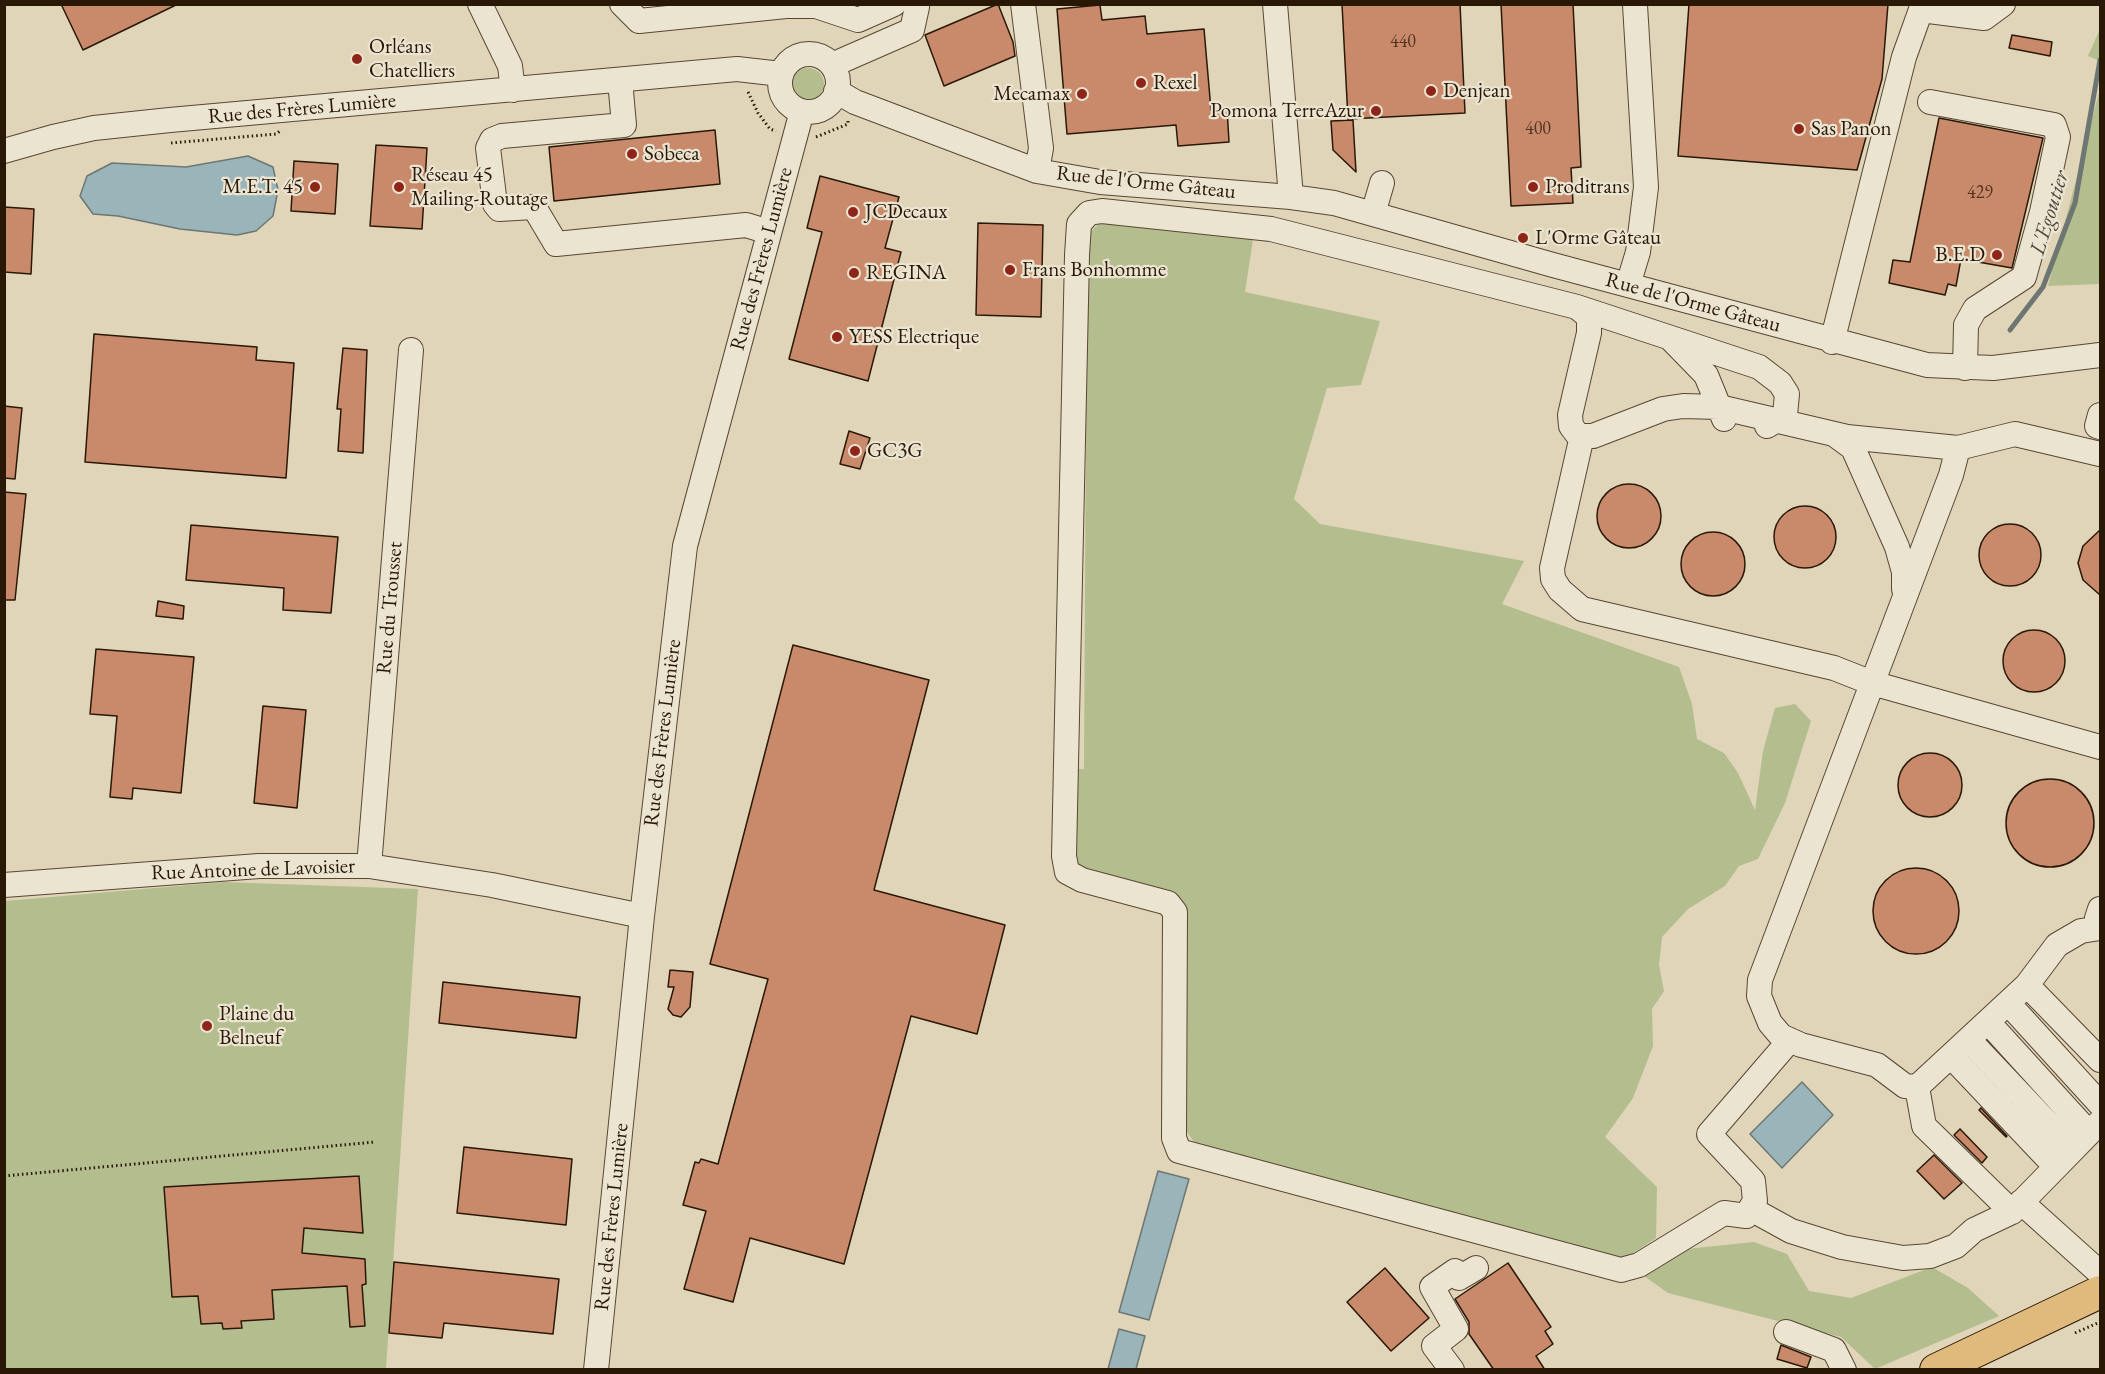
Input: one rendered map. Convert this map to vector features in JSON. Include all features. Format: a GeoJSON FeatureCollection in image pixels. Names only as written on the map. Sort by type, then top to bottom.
{"type":"FeatureCollection","features":[{"type":"Feature","properties":{"kind":"main road"},"geometry":{"type":"LineString","coordinates":[[1952,1366],[2099,1292]]}},
{"type":"Feature","properties":{"kind":"street"},"geometry":{"type":"LineString","coordinates":[[480,4],[510,66],[513,90]]}},
{"type":"Feature","properties":{"kind":"street"},"geometry":{"type":"LineString","coordinates":[[622,4],[639,21],[786,6],[816,6],[858,20],[911,5],[912,30],[832,65]]}},
{"type":"Feature","properties":{"kind":"street"},"geometry":{"type":"LineString","coordinates":[[1023,4],[1041,148],[1036,171]]}},
{"type":"Feature","properties":{"kind":"street"},"geometry":{"type":"LineString","coordinates":[[1275,4],[1291,197]]}},
{"type":"Feature","properties":{"kind":"street"},"geometry":{"type":"LineString","coordinates":[[1832,342],[1904,57],[1922,7],[1984,18],[2003,4]]}},
{"type":"Feature","properties":{"kind":"street"},"geometry":{"type":"LineString","coordinates":[[1628,285],[1638,252],[1646,187],[1635,5]]}},
{"type":"Feature","properties":{"kind":"street"},"geometry":{"type":"LineString","coordinates":[[799,55],[817,55],[832,65],[838,82],[837,91],[823,108],[802,111],[793,107],[781,93],[781,74],[789,61],[799,55]]}},
{"type":"Feature","properties":{"kind":"street","name":"Rue des Frères Lumière"},"geometry":{"type":"LineString","coordinates":[[4,151],[94,128],[736,69],[781,74]]}},
{"type":"Feature","properties":{"kind":"street"},"geometry":{"type":"LineString","coordinates":[[620,80],[624,125],[502,136],[492,140],[488,148],[495,204],[499,208],[534,207],[556,244],[746,225],[769,232]]}},
{"type":"Feature","properties":{"kind":"street","name":"Rue de l'Orme Gâteau"},"geometry":{"type":"LineString","coordinates":[[837,91],[855,102],[1036,171],[1100,182],[1291,197],[1334,203],[1832,342],[1926,365],[1993,368],[2100,355]]}},
{"type":"Feature","properties":{"kind":"street"},"geometry":{"type":"LineString","coordinates":[[1930,102],[2054,125],[2058,137],[2042,212],[2024,277],[1975,309],[1966,325],[1965,368]]}},
{"type":"Feature","properties":{"kind":"street","name":"Rue des Frères Lumière"},"geometry":{"type":"LineString","coordinates":[[596,1370],[642,916],[685,546],[802,111]]}},
{"type":"Feature","properties":{"kind":"street"},"geometry":{"type":"LineString","coordinates":[[1372,214],[1382,183]]}},
{"type":"Feature","properties":{"kind":"street"},"geometry":{"type":"LineString","coordinates":[[1779,420],[1787,406],[1787,394],[1780,383],[1759,367],[1577,307],[1271,229],[1102,211],[1089,213],[1079,224],[1065,864],[1067,872],[1082,880],[1168,903],[1175,912],[1173,1138],[1179,1151],[1621,1270],[1639,1266],[1724,1213],[1746,1216],[1755,1202],[1753,1181],[1709,1134],[1790,1040]]}},
{"type":"Feature","properties":{"kind":"street"},"geometry":{"type":"LineString","coordinates":[[1577,307],[1589,317],[1589,333],[1570,415],[1571,426],[1577,434],[1582,436],[1593,436],[1663,409],[1683,406],[1719,407],[1834,434],[1958,448],[2015,434],[2100,454]]}},
{"type":"Feature","properties":{"kind":"street"},"geometry":{"type":"LineString","coordinates":[[1670,338],[1706,375],[1719,407]]}},
{"type":"Feature","properties":{"kind":"street","name":"Rue du Trousset"},"geometry":{"type":"LineString","coordinates":[[369,866],[411,350]]}},
{"type":"Feature","properties":{"kind":"street"},"geometry":{"type":"LineString","coordinates":[[2100,415],[2097,426],[2100,427]]}},
{"type":"Feature","properties":{"kind":"street"},"geometry":{"type":"LineString","coordinates":[[1834,434],[1853,448],[1897,547],[1904,572],[1904,594]]}},
{"type":"Feature","properties":{"kind":"street"},"geometry":{"type":"LineString","coordinates":[[1582,436],[1552,568],[1553,579],[1569,600],[1582,609],[1834,668],[1872,683],[2100,747]]}},
{"type":"Feature","properties":{"kind":"street"},"geometry":{"type":"LineString","coordinates":[[1958,448],[1951,475],[1904,594],[1760,980],[1759,996],[1770,1023],[1781,1036],[1877,1065],[1905,1086],[1917,1087],[2027,986],[2057,945],[2081,931],[2100,928],[2097,918],[2100,909]]}},
{"type":"Feature","properties":{"kind":"street","name":"Rue Antoine de Lavoisier"},"geometry":{"type":"LineString","coordinates":[[4,885],[259,866],[369,866],[492,885],[642,916]]}},
{"type":"Feature","properties":{"kind":"street"},"geometry":{"type":"LineString","coordinates":[[2027,986],[2100,1060]]}},
{"type":"Feature","properties":{"kind":"street"},"geometry":{"type":"LineString","coordinates":[[2008,1003],[2100,1104]]}},
{"type":"Feature","properties":{"kind":"street"},"geometry":{"type":"LineString","coordinates":[[1988,1022],[2079,1143]]}},
{"type":"Feature","properties":{"kind":"street"},"geometry":{"type":"LineString","coordinates":[[1969,1040],[2079,1143]]}},
{"type":"Feature","properties":{"kind":"street"},"geometry":{"type":"LineString","coordinates":[[1951,1056],[2079,1143]]}},
{"type":"Feature","properties":{"kind":"street"},"geometry":{"type":"LineString","coordinates":[[1917,1087],[1924,1126],[2017,1207],[2099,1292]]}},
{"type":"Feature","properties":{"kind":"street"},"geometry":{"type":"LineString","coordinates":[[1751,1209],[1791,1231],[1842,1247],[1903,1258],[1930,1256],[1956,1246],[1974,1230],[2017,1207],[2079,1143]]}},
{"type":"Feature","properties":{"kind":"street"},"geometry":{"type":"LineString","coordinates":[[1452,1370],[1434,1346],[1456,1329],[1432,1287],[1455,1270],[1459,1278],[1476,1268]]}},
{"type":"Feature","properties":{"kind":"street"},"geometry":{"type":"LineString","coordinates":[[1786,1332],[1834,1350],[1844,1370]]}},
{"type":"Feature","properties":{"kind":"path"},"geometry":{"type":"LineString","coordinates":[[812,140],[848,124]]}},
{"type":"Feature","properties":{"kind":"path"},"geometry":{"type":"LineString","coordinates":[[4,1176],[375,1142]]}},
{"type":"Feature","properties":{"kind":"green space"},"geometry":{"type":"Polygon","coordinates":[[[2100,29],[2100,61],[2088,56],[2100,29]]]}},
{"type":"Feature","properties":{"kind":"green space"},"geometry":{"type":"Polygon","coordinates":[[[808,68],[819,73],[824,84],[819,95],[808,100],[797,95],[792,84],[797,73],[808,68]]]}},
{"type":"Feature","properties":{"kind":"green space"},"geometry":{"type":"Polygon","coordinates":[[[2100,89],[2100,284],[2048,286],[2100,89]]]}},
{"type":"Feature","properties":{"kind":"green space"},"geometry":{"type":"Polygon","coordinates":[[[1101,222],[1254,233],[1245,292],[1380,321],[1361,385],[1327,388],[1294,499],[1320,524],[1524,561],[1502,604],[1679,667],[1692,704],[1697,739],[1724,753],[1738,773],[1755,810],[1763,751],[1775,708],[1795,704],[1811,721],[1785,803],[1758,859],[1739,866],[1725,886],[1688,909],[1662,937],[1659,965],[1664,991],[1652,1009],[1653,1046],[1633,1098],[1605,1137],[1657,1187],[1656,1238],[1621,1261],[1196,1145],[1182,1125],[1181,919],[1075,865],[1071,769],[1084,769],[1087,235],[1101,222]]]}},
{"type":"Feature","properties":{"kind":"green space","name":"Plaine du Belneuf"},"geometry":{"type":"Polygon","coordinates":[[[224,882],[418,889],[386,1369],[5,1369],[5,901],[224,882]]]}},
{"type":"Feature","properties":{"kind":"green space"},"geometry":{"type":"Polygon","coordinates":[[[1754,1242],[1787,1254],[1809,1291],[1851,1298],[1932,1267],[1968,1288],[1999,1316],[1875,1369],[1841,1337],[1668,1293],[1644,1276],[1686,1249],[1754,1242]]]}},
{"type":"Feature","properties":{"kind":"water"},"geometry":{"type":"Polygon","coordinates":[[[248,156],[273,167],[278,190],[273,216],[256,231],[237,235],[180,229],[118,216],[93,214],[80,196],[87,176],[112,163],[186,167],[248,156]]]}},
{"type":"Feature","properties":{"kind":"water"},"geometry":{"type":"Polygon","coordinates":[[[1802,1082],[1833,1115],[1782,1168],[1750,1134],[1802,1082]]]}},
{"type":"Feature","properties":{"kind":"water"},"geometry":{"type":"Polygon","coordinates":[[[1158,1171],[1189,1179],[1149,1320],[1119,1312],[1158,1171]]]}},
{"type":"Feature","properties":{"kind":"water"},"geometry":{"type":"Polygon","coordinates":[[[1119,1329],[1145,1336],[1136,1369],[1108,1369],[1119,1329]]]}},
{"type":"Feature","properties":{"kind":"building"},"geometry":{"type":"Polygon","coordinates":[[[61,4],[178,4],[83,50],[61,4]]]}},
{"type":"Feature","properties":{"kind":"building"},"geometry":{"type":"Polygon","coordinates":[[[998,4],[1013,42],[1015,56],[944,86],[925,35],[998,4]]]}},
{"type":"Feature","properties":{"kind":"building"},"geometry":{"type":"Polygon","coordinates":[[[1342,4],[1460,4],[1465,113],[1348,119],[1342,4]]]}},
{"type":"Feature","properties":{"kind":"building"},"geometry":{"type":"Polygon","coordinates":[[[1501,4],[1573,4],[1581,167],[1571,168],[1573,203],[1511,206],[1501,4]]]}},
{"type":"Feature","properties":{"kind":"building"},"geometry":{"type":"Polygon","coordinates":[[[1689,4],[1888,4],[1882,79],[1857,170],[1678,156],[1689,4]]]}},
{"type":"Feature","properties":{"kind":"building"},"geometry":{"type":"Polygon","coordinates":[[[1100,5],[1102,20],[1145,16],[1147,34],[1204,29],[1211,110],[1227,108],[1229,142],[1178,146],[1176,125],[1067,134],[1057,9],[1100,5]]]}},
{"type":"Feature","properties":{"kind":"building"},"geometry":{"type":"Polygon","coordinates":[[[2012,35],[2052,42],[2050,56],[2009,48],[2012,35]]]}},
{"type":"Feature","properties":{"kind":"building"},"geometry":{"type":"Polygon","coordinates":[[[1939,118],[2043,138],[2012,268],[1961,259],[1956,286],[1948,284],[1945,295],[1889,283],[1893,260],[1910,262],[1939,118]]]}},
{"type":"Feature","properties":{"kind":"building"},"geometry":{"type":"Polygon","coordinates":[[[1353,120],[1356,172],[1333,150],[1331,121],[1353,120]]]}},
{"type":"Feature","properties":{"kind":"building"},"geometry":{"type":"Polygon","coordinates":[[[715,130],[720,184],[554,201],[549,147],[715,130]]]}},
{"type":"Feature","properties":{"kind":"building","name":"Réseau 45 Mailing-Routage"},"geometry":{"type":"Polygon","coordinates":[[[376,145],[427,148],[422,229],[370,226],[376,145]]]}},
{"type":"Feature","properties":{"kind":"building","name":"M.E.T. 45"},"geometry":{"type":"Polygon","coordinates":[[[294,161],[338,164],[335,214],[291,211],[294,161]]]}},
{"type":"Feature","properties":{"kind":"building"},"geometry":{"type":"Polygon","coordinates":[[[820,176],[899,197],[885,248],[901,252],[868,381],[789,359],[822,232],[807,228],[820,176]]]}},
{"type":"Feature","properties":{"kind":"building"},"geometry":{"type":"Polygon","coordinates":[[[4,207],[34,209],[31,274],[4,272],[4,207]]]}},
{"type":"Feature","properties":{"kind":"building","name":"Frans Bonhomme"},"geometry":{"type":"Polygon","coordinates":[[[978,223],[1043,225],[1041,317],[976,315],[978,223]]]}},
{"type":"Feature","properties":{"kind":"building"},"geometry":{"type":"Polygon","coordinates":[[[94,334],[257,347],[256,360],[294,363],[286,478],[85,462],[94,334]]]}},
{"type":"Feature","properties":{"kind":"building"},"geometry":{"type":"Polygon","coordinates":[[[343,348],[367,350],[363,453],[338,451],[341,409],[337,409],[343,348]]]}},
{"type":"Feature","properties":{"kind":"building"},"geometry":{"type":"Polygon","coordinates":[[[4,406],[22,408],[15,479],[4,478],[4,406]]]}},
{"type":"Feature","properties":{"kind":"building","name":"GC3G"},"geometry":{"type":"Polygon","coordinates":[[[849,431],[870,438],[860,469],[840,464],[849,431]]]}},
{"type":"Feature","properties":{"kind":"building"},"geometry":{"type":"Polygon","coordinates":[[[1629,484],[1647,490],[1655,498],[1661,516],[1655,534],[1647,542],[1629,548],[1611,542],[1603,534],[1597,516],[1603,498],[1611,490],[1629,484]]]}},
{"type":"Feature","properties":{"kind":"building"},"geometry":{"type":"Polygon","coordinates":[[[4,492],[26,494],[15,600],[4,600],[4,492]]]}},
{"type":"Feature","properties":{"kind":"building"},"geometry":{"type":"Polygon","coordinates":[[[1799,506],[1811,506],[1827,515],[1834,525],[1836,537],[1834,549],[1827,559],[1811,568],[1799,568],[1788,563],[1779,554],[1774,543],[1774,531],[1779,520],[1788,511],[1799,506]]]}},
{"type":"Feature","properties":{"kind":"building"},"geometry":{"type":"Polygon","coordinates":[[[2010,524],[2027,529],[2032,533],[2036,538],[2041,555],[2036,572],[2032,577],[2027,581],[2010,586],[1993,581],[1988,577],[1984,572],[1979,555],[1984,538],[1988,533],[1993,529],[2010,524]]]}},
{"type":"Feature","properties":{"kind":"building"},"geometry":{"type":"Polygon","coordinates":[[[191,525],[338,537],[331,613],[283,610],[284,588],[186,580],[191,525]]]}},
{"type":"Feature","properties":{"kind":"building"},"geometry":{"type":"Polygon","coordinates":[[[2100,530],[2100,595],[2083,580],[2078,563],[2083,546],[2100,530]]]}},
{"type":"Feature","properties":{"kind":"building"},"geometry":{"type":"Polygon","coordinates":[[[1713,532],[1731,538],[1739,546],[1745,564],[1739,582],[1731,590],[1713,596],[1695,590],[1687,582],[1681,564],[1687,546],[1695,538],[1713,532]]]}},
{"type":"Feature","properties":{"kind":"building"},"geometry":{"type":"Polygon","coordinates":[[[158,601],[184,606],[183,619],[156,616],[158,601]]]}},
{"type":"Feature","properties":{"kind":"building"},"geometry":{"type":"Polygon","coordinates":[[[2028,630],[2040,630],[2056,639],[2063,649],[2065,661],[2063,673],[2056,683],[2040,692],[2028,692],[2017,687],[2008,678],[2003,667],[2003,655],[2008,644],[2017,635],[2028,630]]]}},
{"type":"Feature","properties":{"kind":"building"},"geometry":{"type":"Polygon","coordinates":[[[793,645],[929,680],[874,890],[1005,925],[977,1034],[911,1016],[844,1264],[750,1238],[733,1302],[684,1289],[706,1211],[683,1205],[695,1162],[699,1163],[701,1159],[718,1164],[768,979],[710,964],[793,645]]]}},
{"type":"Feature","properties":{"kind":"building"},"geometry":{"type":"Polygon","coordinates":[[[96,649],[194,657],[181,793],[133,788],[132,799],[110,797],[117,716],[90,714],[96,649]]]}},
{"type":"Feature","properties":{"kind":"building"},"geometry":{"type":"Polygon","coordinates":[[[263,706],[306,710],[297,808],[254,803],[263,706]]]}},
{"type":"Feature","properties":{"kind":"building"},"geometry":{"type":"Polygon","coordinates":[[[1930,753],[1942,755],[1953,762],[1960,773],[1962,785],[1960,797],[1953,808],[1942,815],[1930,817],[1918,815],[1907,808],[1900,797],[1898,785],[1900,773],[1907,762],[1918,755],[1930,753]]]}},
{"type":"Feature","properties":{"kind":"building"},"geometry":{"type":"Polygon","coordinates":[[[2050,779],[2067,782],[2081,792],[2091,806],[2094,823],[2091,840],[2081,854],[2067,864],[2050,867],[2033,864],[2019,854],[2009,840],[2006,823],[2009,806],[2019,792],[2033,782],[2050,779]]]}},
{"type":"Feature","properties":{"kind":"building"},"geometry":{"type":"Polygon","coordinates":[[[1916,868],[1933,871],[1947,880],[1956,894],[1959,911],[1956,928],[1947,942],[1933,951],[1916,954],[1899,951],[1885,942],[1876,928],[1873,911],[1876,894],[1885,880],[1899,871],[1916,868]]]}},
{"type":"Feature","properties":{"kind":"building"},"geometry":{"type":"Polygon","coordinates":[[[670,970],[693,972],[690,1007],[681,1017],[673,1015],[668,1009],[674,987],[668,987],[670,970]]]}},
{"type":"Feature","properties":{"kind":"building"},"geometry":{"type":"Polygon","coordinates":[[[443,982],[580,997],[576,1038],[439,1023],[443,982]]]}},
{"type":"Feature","properties":{"kind":"building"},"geometry":{"type":"Polygon","coordinates":[[[1981,1108],[2007,1136],[2006,1137],[1979,1110],[1981,1108]]]}},
{"type":"Feature","properties":{"kind":"building"},"geometry":{"type":"Polygon","coordinates":[[[1960,1129],[1987,1157],[1982,1163],[1954,1135],[1960,1129]]]}},
{"type":"Feature","properties":{"kind":"building"},"geometry":{"type":"Polygon","coordinates":[[[464,1147],[572,1159],[566,1225],[457,1213],[464,1147]]]}},
{"type":"Feature","properties":{"kind":"building"},"geometry":{"type":"Polygon","coordinates":[[[1934,1155],[1962,1183],[1944,1199],[1917,1171],[1934,1155]]]}},
{"type":"Feature","properties":{"kind":"building"},"geometry":{"type":"Polygon","coordinates":[[[359,1176],[363,1233],[304,1228],[302,1253],[365,1259],[366,1284],[362,1285],[365,1326],[350,1327],[347,1286],[272,1290],[274,1319],[241,1321],[242,1328],[223,1329],[222,1323],[201,1324],[198,1296],[172,1297],[164,1187],[359,1176]]]}},
{"type":"Feature","properties":{"kind":"building"},"geometry":{"type":"Polygon","coordinates":[[[394,1262],[559,1279],[553,1334],[444,1323],[442,1338],[389,1333],[394,1262]]]}},
{"type":"Feature","properties":{"kind":"building"},"geometry":{"type":"Polygon","coordinates":[[[1508,1263],[1551,1327],[1545,1331],[1553,1344],[1536,1356],[1545,1370],[1494,1370],[1469,1334],[1469,1322],[1455,1299],[1508,1263]]]}},
{"type":"Feature","properties":{"kind":"building"},"geometry":{"type":"Polygon","coordinates":[[[1385,1268],[1429,1318],[1391,1351],[1347,1302],[1385,1268]]]}},
{"type":"Feature","properties":{"kind":"building"},"geometry":{"type":"Polygon","coordinates":[[[1781,1345],[1811,1357],[1807,1368],[1777,1359],[1781,1345]]]}},
{"type":"Feature","properties":{"kind":"waterway","name":"L'Egoutier"},"geometry":{"type":"LineString","coordinates":[[2010,330],[2043,287],[2075,203],[2100,60]]}},
{"type":"Feature","properties":{"kind":"place","name":"Orléans Chatelliers"},"geometry":{"type":"Point","coordinates":[357,59]}},
{"type":"Feature","properties":{"kind":"place","name":"Rexel"},"geometry":{"type":"Point","coordinates":[1141,83]}},
{"type":"Feature","properties":{"kind":"place","name":"Denjean"},"geometry":{"type":"Point","coordinates":[1431,91]}},
{"type":"Feature","properties":{"kind":"place","name":"Mecamax"},"geometry":{"type":"Point","coordinates":[1082,94]}},
{"type":"Feature","properties":{"kind":"place","name":"Pomona TerreAzur"},"geometry":{"type":"Point","coordinates":[1376,111]}},
{"type":"Feature","properties":{"kind":"place","name":"Sas Panon"},"geometry":{"type":"Point","coordinates":[1799,129]}},
{"type":"Feature","properties":{"kind":"place","name":"Sobeca"},"geometry":{"type":"Point","coordinates":[632,154]}},
{"type":"Feature","properties":{"kind":"place","name":"M.E.T. 45"},"geometry":{"type":"Point","coordinates":[315,187]}},
{"type":"Feature","properties":{"kind":"place","name":"Réseau 45 Mailing-Routage"},"geometry":{"type":"Point","coordinates":[399,187]}},
{"type":"Feature","properties":{"kind":"place","name":"Proditrans"},"geometry":{"type":"Point","coordinates":[1533,187]}},
{"type":"Feature","properties":{"kind":"place","name":"JCDecaux"},"geometry":{"type":"Point","coordinates":[853,212]}},
{"type":"Feature","properties":{"kind":"place","name":"L'Orme Gâteau"},"geometry":{"type":"Point","coordinates":[1523,238]}},
{"type":"Feature","properties":{"kind":"place","name":"B.E.D"},"geometry":{"type":"Point","coordinates":[1997,255]}},
{"type":"Feature","properties":{"kind":"place","name":"Frans Bonhomme"},"geometry":{"type":"Point","coordinates":[1010,270]}},
{"type":"Feature","properties":{"kind":"place","name":"REGINA"},"geometry":{"type":"Point","coordinates":[854,273]}},
{"type":"Feature","properties":{"kind":"place","name":"YESS Electrique"},"geometry":{"type":"Point","coordinates":[837,337]}},
{"type":"Feature","properties":{"kind":"place","name":"GC3G"},"geometry":{"type":"Point","coordinates":[855,451]}},
{"type":"Feature","properties":{"kind":"place","name":"Plaine du Belneuf"},"geometry":{"type":"Point","coordinates":[207,1026]}}]}
